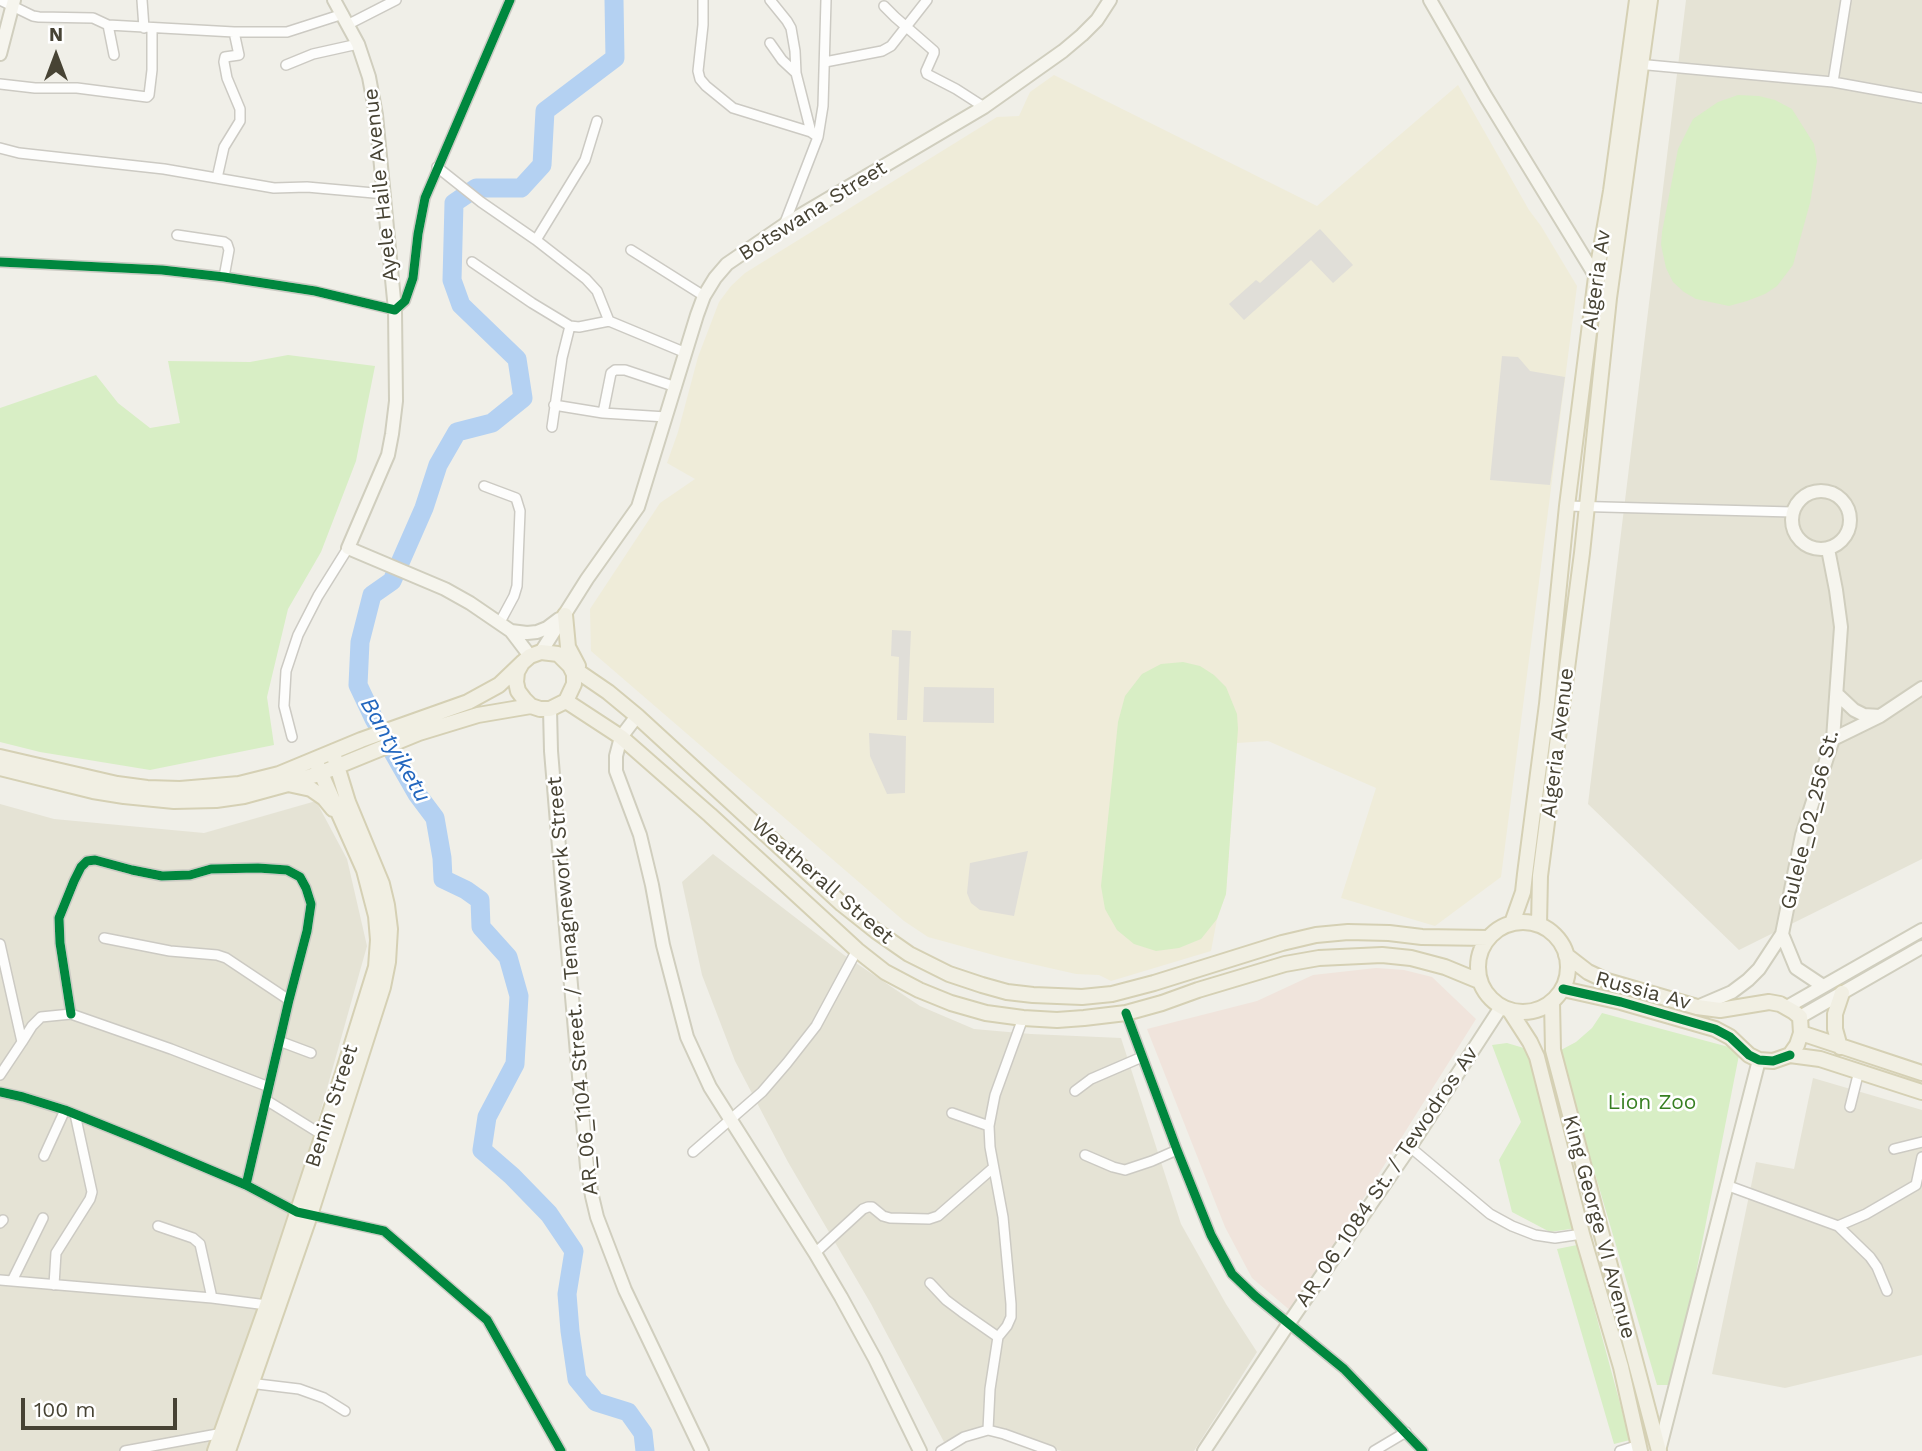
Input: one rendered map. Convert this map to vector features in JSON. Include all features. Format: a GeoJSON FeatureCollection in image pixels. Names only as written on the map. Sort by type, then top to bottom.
{"type":"FeatureCollection","features":[{"type":"Feature","properties":{"kind":"main road","name":"Ayele Haile Avenue"},"geometry":{"type":"LineString","coordinates":[[334,0],[358,44],[369,77],[385,194],[395,310],[396,401],[392,433],[387,455],[348,548]]}},
{"type":"Feature","properties":{"kind":"main road","name":"Botswana Street"},"geometry":{"type":"LineString","coordinates":[[531,657],[565,615],[638,507],[704,296],[727,264],[784,225],[984,107],[1082,35],[1111,0]]}},
{"type":"Feature","properties":{"kind":"main road"},"geometry":{"type":"LineString","coordinates":[[1430,0],[1609,298]]}},
{"type":"Feature","properties":{"kind":"main road","name":"Algeria Av"},"geometry":{"type":"LineString","coordinates":[[1581,562],[1635,64],[1637,0]]}},
{"type":"Feature","properties":{"kind":"main road","name":"Algeria Av"},"geometry":{"type":"LineString","coordinates":[[1561,561],[1596,277],[1635,64],[1650,0]]}},
{"type":"Feature","properties":{"kind":"main road"},"geometry":{"type":"LineString","coordinates":[[0,54],[13,3]]}},
{"type":"Feature","properties":{"kind":"main road"},"geometry":{"type":"LineString","coordinates":[[1822,490],[1835,493],[1846,502],[1851,516],[1849,530],[1841,542],[1828,549],[1815,549],[1804,544],[1796,536],[1791,524],[1792,512],[1798,500],[1809,492],[1822,490]]}},
{"type":"Feature","properties":{"kind":"main road"},"geometry":{"type":"LineString","coordinates":[[348,548],[444,589],[500,622],[512,631],[531,657]]}},
{"type":"Feature","properties":{"kind":"main road","name":"Gulele_02_256 St."},"geometry":{"type":"LineString","coordinates":[[1697,1007],[1732,992],[1748,981],[1759,970],[1782,934],[1802,835],[1833,739],[1841,627],[1828,549]]}},
{"type":"Feature","properties":{"kind":"main road","name":"Algeria Avenue"},"geometry":{"type":"LineString","coordinates":[[1512,923],[1522,892],[1547,704],[1561,561]]}},
{"type":"Feature","properties":{"kind":"main road","name":"Algeria Avenue"},"geometry":{"type":"LineString","coordinates":[[1539,925],[1540,876],[1581,562]]}},
{"type":"Feature","properties":{"kind":"main road"},"geometry":{"type":"LineString","coordinates":[[512,631],[537,632],[565,615]]}},
{"type":"Feature","properties":{"kind":"main road"},"geometry":{"type":"LineString","coordinates":[[415,727],[486,712],[531,706],[550,709],[566,701],[574,684],[576,670],[568,647],[565,615]]}},
{"type":"Feature","properties":{"kind":"main road"},"geometry":{"type":"LineString","coordinates":[[0,757],[117,784],[147,788],[180,789],[239,784],[318,766],[360,751],[483,695],[531,657],[558,654],[576,670]]}},
{"type":"Feature","properties":{"kind":"main road"},"geometry":{"type":"LineString","coordinates":[[531,657],[517,672],[516,681],[518,691],[531,706]]}},
{"type":"Feature","properties":{"kind":"main road","name":"Weatherall Street"},"geometry":{"type":"LineString","coordinates":[[576,670],[637,716],[842,904],[876,931],[909,954],[949,974],[982,985],[1007,992],[1082,997],[1154,983],[1316,935],[1348,932],[1488,938]]}},
{"type":"Feature","properties":{"kind":"main road"},"geometry":{"type":"LineString","coordinates":[[1833,739],[1880,716],[1922,688]]}},
{"type":"Feature","properties":{"kind":"main road"},"geometry":{"type":"LineString","coordinates":[[1837,694],[1854,710],[1864,715],[1880,716]]}},
{"type":"Feature","properties":{"kind":"main road"},"geometry":{"type":"LineString","coordinates":[[566,701],[621,737],[857,950],[885,972],[951,1003],[986,1013],[1057,1020],[1126,1013],[1285,964],[1319,958],[1382,955],[1411,958],[1445,967],[1479,981]]}},
{"type":"Feature","properties":{"kind":"main road","name":"AR_06_1104 Street. / Tenagnework Street"},"geometry":{"type":"LineString","coordinates":[[550,709],[562,883],[587,1167],[592,1196],[597,1217],[625,1290],[702,1451]]}},
{"type":"Feature","properties":{"kind":"main road"},"geometry":{"type":"LineString","coordinates":[[637,716],[621,737],[616,756],[616,771],[645,853],[663,945],[687,1037],[698,1065],[815,1253],[874,1359],[920,1451]]}},
{"type":"Feature","properties":{"kind":"main road"},"geometry":{"type":"LineString","coordinates":[[348,802],[348,783],[360,751]]}},
{"type":"Feature","properties":{"kind":"main road","name":"Benin Street"},"geometry":{"type":"LineString","coordinates":[[215,1451],[228,1434],[328,1137],[383,987],[388,962],[390,929],[382,884],[348,802],[335,760]]}},
{"type":"Feature","properties":{"kind":"main road"},"geometry":{"type":"LineString","coordinates":[[0,768],[93,791],[174,801],[244,796],[288,784],[318,766]]}},
{"type":"Feature","properties":{"kind":"main road","name":"Benin Street"},"geometry":{"type":"LineString","coordinates":[[318,766],[364,870],[379,940],[376,967],[328,1137]]}},
{"type":"Feature","properties":{"kind":"main road"},"geometry":{"type":"LineString","coordinates":[[288,784],[311,789],[324,798],[340,818]]}},
{"type":"Feature","properties":{"kind":"main road"},"geometry":{"type":"LineString","coordinates":[[1535,794],[1552,795]]}},
{"type":"Feature","properties":{"kind":"main road"},"geometry":{"type":"LineString","coordinates":[[1512,923],[1539,925],[1556,937],[1566,956],[1568,972],[1563,989],[1552,1002],[1539,1010],[1525,1013],[1505,1009],[1488,996],[1479,981],[1477,966],[1480,951],[1488,938],[1499,928],[1512,923]]}},
{"type":"Feature","properties":{"kind":"main road"},"geometry":{"type":"LineString","coordinates":[[1790,1055],[1801,1033],[1800,1017],[1787,1007],[1922,930]]}},
{"type":"Feature","properties":{"kind":"main road"},"geometry":{"type":"LineString","coordinates":[[1782,934],[1796,968],[1823,986]]}},
{"type":"Feature","properties":{"kind":"main road"},"geometry":{"type":"LineString","coordinates":[[1316,935],[1319,958]]}},
{"type":"Feature","properties":{"kind":"main road"},"geometry":{"type":"LineString","coordinates":[[1800,1017],[1922,947]]}},
{"type":"Feature","properties":{"kind":"main road","name":"Russia Av"},"geometry":{"type":"LineString","coordinates":[[1566,956],[1588,972],[1607,981],[1697,1007],[1720,1010],[1769,1002],[1787,1007]]}},
{"type":"Feature","properties":{"kind":"main road","name":"Russia Av"},"geometry":{"type":"LineString","coordinates":[[1563,989],[1715,1029],[1759,1060]]}},
{"type":"Feature","properties":{"kind":"main road"},"geometry":{"type":"LineString","coordinates":[[1840,1047],[1835,1029],[1835,1014],[1842,993]]}},
{"type":"Feature","properties":{"kind":"main road","name":"King George VI Avenue"},"geometry":{"type":"LineString","coordinates":[[1552,1002],[1553,1050],[1659,1451]]}},
{"type":"Feature","properties":{"kind":"main road","name":"AR_06_1084 St. / Tewodros Av"},"geometry":{"type":"LineString","coordinates":[[1204,1451],[1505,1009]]}},
{"type":"Feature","properties":{"kind":"main road","name":"King George VI Avenue"},"geometry":{"type":"LineString","coordinates":[[1505,1009],[1530,1042],[1537,1057],[1621,1367],[1640,1448]]}},
{"type":"Feature","properties":{"kind":"main road"},"geometry":{"type":"LineString","coordinates":[[1801,1033],[1922,1073]]}},
{"type":"Feature","properties":{"kind":"main road"},"geometry":{"type":"LineString","coordinates":[[1659,1451],[1759,1060],[1773,1061],[1790,1055],[1820,1059],[1922,1092]]}},
{"type":"Feature","properties":{"kind":"main road","name":"Benin Street"},"geometry":{"type":"LineString","coordinates":[[246,1383],[267,1305],[303,1214]]}},
{"type":"Feature","properties":{"kind":"main road"},"geometry":{"type":"LineString","coordinates":[[1594,1275],[1609,1268]]}},
{"type":"Feature","properties":{"kind":"main road","name":"Benin Street"},"geometry":{"type":"LineString","coordinates":[[228,1434],[228,1451]]}},
{"type":"Feature","properties":{"kind":"street"},"geometry":{"type":"LineString","coordinates":[[0,0],[13,3],[33,16],[93,18],[108,25],[234,32],[287,32],[346,19],[396,0]]}},
{"type":"Feature","properties":{"kind":"street"},"geometry":{"type":"LineString","coordinates":[[0,84],[147,97],[152,70],[142,0]]}},
{"type":"Feature","properties":{"kind":"street"},"geometry":{"type":"LineString","coordinates":[[0,262],[162,270],[224,277],[315,292],[395,310],[405,301],[413,278],[425,198],[510,0]]}},
{"type":"Feature","properties":{"kind":"street"},"geometry":{"type":"LineString","coordinates":[[703,0],[698,71],[700,79],[733,108],[814,134]]}},
{"type":"Feature","properties":{"kind":"street"},"geometry":{"type":"LineString","coordinates":[[770,0],[791,28],[796,73],[814,134]]}},
{"type":"Feature","properties":{"kind":"street"},"geometry":{"type":"LineString","coordinates":[[784,225],[823,106],[826,0]]}},
{"type":"Feature","properties":{"kind":"street"},"geometry":{"type":"LineString","coordinates":[[825,62],[882,51],[891,46],[927,0]]}},
{"type":"Feature","properties":{"kind":"street"},"geometry":{"type":"LineString","coordinates":[[1833,82],[1846,0]]}},
{"type":"Feature","properties":{"kind":"street"},"geometry":{"type":"LineString","coordinates":[[884,6],[934,51],[927,74],[984,107]]}},
{"type":"Feature","properties":{"kind":"street"},"geometry":{"type":"LineString","coordinates":[[108,25],[114,55]]}},
{"type":"Feature","properties":{"kind":"street"},"geometry":{"type":"LineString","coordinates":[[216,178],[224,147],[240,121],[240,110],[223,62],[225,57],[239,55],[234,32]]}},
{"type":"Feature","properties":{"kind":"street"},"geometry":{"type":"LineString","coordinates":[[770,43],[796,73]]}},
{"type":"Feature","properties":{"kind":"street"},"geometry":{"type":"LineString","coordinates":[[286,65],[313,54],[358,44]]}},
{"type":"Feature","properties":{"kind":"street"},"geometry":{"type":"LineString","coordinates":[[1635,64],[1833,82],[1922,98]]}},
{"type":"Feature","properties":{"kind":"street"},"geometry":{"type":"LineString","coordinates":[[536,240],[585,160],[597,121]]}},
{"type":"Feature","properties":{"kind":"street"},"geometry":{"type":"LineString","coordinates":[[0,148],[19,153],[164,169],[274,188],[307,187],[385,194]]}},
{"type":"Feature","properties":{"kind":"street"},"geometry":{"type":"LineString","coordinates":[[437,167],[586,279],[597,291],[608,321]]}},
{"type":"Feature","properties":{"kind":"street"},"geometry":{"type":"LineString","coordinates":[[177,235],[227,244],[229,250],[224,277]]}},
{"type":"Feature","properties":{"kind":"street"},"geometry":{"type":"LineString","coordinates":[[631,250],[704,296]]}},
{"type":"Feature","properties":{"kind":"street"},"geometry":{"type":"LineString","coordinates":[[472,262],[570,326],[579,327],[608,321],[686,353]]}},
{"type":"Feature","properties":{"kind":"street"},"geometry":{"type":"LineString","coordinates":[[552,427],[562,358],[570,326]]}},
{"type":"Feature","properties":{"kind":"street"},"geometry":{"type":"LineString","coordinates":[[603,413],[611,373],[614,370],[625,370],[676,387]]}},
{"type":"Feature","properties":{"kind":"street"},"geometry":{"type":"LineString","coordinates":[[554,405],[603,413],[666,417]]}},
{"type":"Feature","properties":{"kind":"street"},"geometry":{"type":"LineString","coordinates":[[484,486],[516,498],[520,510],[517,586],[500,622]]}},
{"type":"Feature","properties":{"kind":"street"},"geometry":{"type":"LineString","coordinates":[[1567,506],[1792,512]]}},
{"type":"Feature","properties":{"kind":"street"},"geometry":{"type":"LineString","coordinates":[[292,737],[284,706],[286,671],[298,635],[317,596],[348,548]]}},
{"type":"Feature","properties":{"kind":"street"},"geometry":{"type":"LineString","coordinates":[[71,1014],[60,943],[59,918],[81,867],[87,861],[95,860],[162,876],[190,875],[211,869],[258,868],[287,870],[300,877],[310,904],[307,931],[246,1185]]}},
{"type":"Feature","properties":{"kind":"street"},"geometry":{"type":"LineString","coordinates":[[104,938],[170,951],[226,958],[289,1000]]}},
{"type":"Feature","properties":{"kind":"street"},"geometry":{"type":"LineString","coordinates":[[0,944],[22,1042]]}},
{"type":"Feature","properties":{"kind":"street"},"geometry":{"type":"LineString","coordinates":[[693,1153],[762,1091],[787,1063],[816,1026],[857,950]]}},
{"type":"Feature","properties":{"kind":"street"},"geometry":{"type":"LineString","coordinates":[[1126,1013],[1211,1235],[1232,1273],[1255,1296],[1344,1369],[1423,1451]]}},
{"type":"Feature","properties":{"kind":"street"},"geometry":{"type":"LineString","coordinates":[[0,1075],[32,1026],[41,1017],[71,1014],[269,1087]]}},
{"type":"Feature","properties":{"kind":"street"},"geometry":{"type":"LineString","coordinates":[[988,1430],[990,1389],[998,1337],[1011,1317],[1003,1217],[993,1168],[989,1126],[995,1095],[1023,1018]]}},
{"type":"Feature","properties":{"kind":"street"},"geometry":{"type":"LineString","coordinates":[[279,1041],[311,1053]]}},
{"type":"Feature","properties":{"kind":"street"},"geometry":{"type":"LineString","coordinates":[[1076,1091],[1091,1079],[1142,1057]]}},
{"type":"Feature","properties":{"kind":"street"},"geometry":{"type":"LineString","coordinates":[[1850,1107],[1859,1071]]}},
{"type":"Feature","properties":{"kind":"street"},"geometry":{"type":"LineString","coordinates":[[0,1092],[70,1112],[246,1185],[303,1214],[384,1231],[487,1320],[561,1451]]}},
{"type":"Feature","properties":{"kind":"street"},"geometry":{"type":"LineString","coordinates":[[266,1100],[328,1137]]}},
{"type":"Feature","properties":{"kind":"street"},"geometry":{"type":"LineString","coordinates":[[44,1156],[70,1112]]}},
{"type":"Feature","properties":{"kind":"street"},"geometry":{"type":"LineString","coordinates":[[54,1285],[56,1253],[92,1192],[70,1112]]}},
{"type":"Feature","properties":{"kind":"street"},"geometry":{"type":"LineString","coordinates":[[952,1113],[989,1126]]}},
{"type":"Feature","properties":{"kind":"street"},"geometry":{"type":"LineString","coordinates":[[1894,1149],[1922,1142]]}},
{"type":"Feature","properties":{"kind":"street"},"geometry":{"type":"LineString","coordinates":[[1410,1147],[1490,1214],[1512,1226],[1535,1235],[1555,1238],[1583,1234]]}},
{"type":"Feature","properties":{"kind":"street"},"geometry":{"type":"LineString","coordinates":[[1084,1155],[1125,1170],[1177,1150]]}},
{"type":"Feature","properties":{"kind":"street"},"geometry":{"type":"LineString","coordinates":[[1838,1226],[1866,1214],[1916,1185],[1922,1157]]}},
{"type":"Feature","properties":{"kind":"street"},"geometry":{"type":"LineString","coordinates":[[815,1253],[868,1207],[890,1218],[929,1219],[938,1216],[993,1168]]}},
{"type":"Feature","properties":{"kind":"street"},"geometry":{"type":"LineString","coordinates":[[1726,1185],[1838,1226],[1870,1257],[1887,1291]]}},
{"type":"Feature","properties":{"kind":"street"},"geometry":{"type":"LineString","coordinates":[[12,1282],[43,1218]]}},
{"type":"Feature","properties":{"kind":"street"},"geometry":{"type":"LineString","coordinates":[[158,1226],[193,1238],[200,1244],[212,1298]]}},
{"type":"Feature","properties":{"kind":"street"},"geometry":{"type":"LineString","coordinates":[[0,1280],[267,1305]]}},
{"type":"Feature","properties":{"kind":"street"},"geometry":{"type":"LineString","coordinates":[[930,1283],[946,1300],[998,1337]]}},
{"type":"Feature","properties":{"kind":"street"},"geometry":{"type":"LineString","coordinates":[[246,1383],[299,1389],[324,1398],[345,1411]]}},
{"type":"Feature","properties":{"kind":"street"},"geometry":{"type":"LineString","coordinates":[[941,1451],[964,1437],[988,1430],[1051,1451]]}},
{"type":"Feature","properties":{"kind":"street"},"geometry":{"type":"LineString","coordinates":[[1374,1451],[1406,1432]]}},
{"type":"Feature","properties":{"kind":"street"},"geometry":{"type":"LineString","coordinates":[[125,1451],[228,1434]]}},
{"type":"Feature","properties":{"kind":"street"},"geometry":{"type":"LineString","coordinates":[[1620,1451],[1640,1448]]}},
{"type":"Feature","properties":{"kind":"shaded area"},"geometry":{"type":"Polygon","coordinates":[[[1686,0],[1922,0],[1922,859],[1739,950],[1588,804],[1686,0]]]}},
{"type":"Feature","properties":{"kind":"shaded area"},"geometry":{"type":"Polygon","coordinates":[[[1054,75],[1317,206],[1458,85],[1529,210],[1577,286],[1501,877],[1435,926],[1341,898],[1376,788],[1268,741],[1237,743],[1226,894],[1217,919],[1211,951],[1111,981],[1099,975],[1076,974],[928,937],[904,921],[591,651],[590,609],[660,503],[695,479],[667,463],[698,357],[719,302],[731,286],[745,273],[997,117],[1019,116],[1030,92],[1054,75]]]}},
{"type":"Feature","properties":{"kind":"shaded area"},"geometry":{"type":"Polygon","coordinates":[[[1320,229],[1353,265],[1333,283],[1311,260],[1244,320],[1229,304],[1256,280],[1260,283],[1320,229]]]}},
{"type":"Feature","properties":{"kind":"shaded area"},"geometry":{"type":"Polygon","coordinates":[[[1502,356],[1518,357],[1530,371],[1565,377],[1550,485],[1490,480],[1502,356]]]}},
{"type":"Feature","properties":{"kind":"shaded area"},"geometry":{"type":"Polygon","coordinates":[[[892,630],[911,631],[907,720],[897,720],[899,657],[891,656],[892,630]]]}},
{"type":"Feature","properties":{"kind":"shaded area"},"geometry":{"type":"Polygon","coordinates":[[[924,687],[994,688],[994,723],[923,722],[924,687]]]}},
{"type":"Feature","properties":{"kind":"shaded area"},"geometry":{"type":"Polygon","coordinates":[[[869,733],[906,736],[905,793],[887,794],[870,756],[869,733]]]}},
{"type":"Feature","properties":{"kind":"shaded area"},"geometry":{"type":"Polygon","coordinates":[[[316,801],[347,859],[367,946],[288,1227],[207,1451],[0,1451],[0,804],[54,819],[204,833],[316,801]]]}},
{"type":"Feature","properties":{"kind":"shaded area"},"geometry":{"type":"Polygon","coordinates":[[[1028,851],[1014,916],[980,910],[971,903],[967,893],[970,863],[1028,851]]]}},
{"type":"Feature","properties":{"kind":"shaded area"},"geometry":{"type":"Polygon","coordinates":[[[713,854],[844,955],[920,1006],[974,1029],[1121,1038],[1181,1224],[1226,1304],[1257,1352],[1194,1451],[1062,1451],[989,1432],[981,1427],[944,1442],[871,1304],[788,1162],[735,1061],[702,975],[682,882],[713,854]]]}},
{"type":"Feature","properties":{"kind":"shaded area"},"geometry":{"type":"Polygon","coordinates":[[[1376,968],[1404,970],[1432,977],[1476,1019],[1292,1312],[1252,1278],[1225,1227],[1147,1029],[1257,1001],[1313,975],[1376,968]]]}},
{"type":"Feature","properties":{"kind":"shaded area"},"geometry":{"type":"Polygon","coordinates":[[[1813,1078],[1922,1110],[1922,1355],[1785,1388],[1712,1374],[1756,1162],[1794,1169],[1813,1078]]]}},
{"type":"Feature","properties":{"kind":"green space"},"geometry":{"type":"Polygon","coordinates":[[[1738,95],[1775,100],[1792,109],[1814,144],[1817,161],[1810,203],[1793,265],[1777,286],[1765,294],[1729,306],[1696,299],[1684,292],[1673,282],[1666,268],[1661,245],[1678,149],[1693,119],[1718,102],[1738,95]]]}},
{"type":"Feature","properties":{"kind":"green space"},"geometry":{"type":"Polygon","coordinates":[[[288,355],[375,366],[356,461],[321,552],[288,609],[267,697],[274,745],[150,770],[40,752],[0,742],[0,408],[96,375],[118,403],[150,428],[180,423],[168,361],[250,362],[288,355]]]}},
{"type":"Feature","properties":{"kind":"green space"},"geometry":{"type":"Polygon","coordinates":[[[1183,662],[1200,666],[1214,675],[1226,687],[1237,714],[1226,894],[1217,919],[1201,939],[1179,948],[1156,951],[1134,944],[1117,930],[1105,909],[1101,886],[1118,722],[1125,696],[1142,674],[1161,664],[1183,662]]]}},
{"type":"Feature","properties":{"kind":"green space","name":"Lion Zoo"},"geometry":{"type":"Polygon","coordinates":[[[1602,1013],[1740,1050],[1674,1385],[1657,1385],[1559,1051],[1576,1042],[1592,1028],[1602,1013]]]}},
{"type":"Feature","properties":{"kind":"green space"},"geometry":{"type":"Polygon","coordinates":[[[1507,1043],[1527,1049],[1577,1228],[1550,1232],[1512,1212],[1499,1160],[1521,1122],[1492,1045],[1507,1043]]]}},
{"type":"Feature","properties":{"kind":"green space"},"geometry":{"type":"Polygon","coordinates":[[[1577,1245],[1630,1440],[1614,1444],[1557,1249],[1577,1245]]]}},
{"type":"Feature","properties":{"kind":"waterway","name":"Bantyiketu"},"geometry":{"type":"LineString","coordinates":[[614,0],[615,58],[545,111],[542,165],[521,188],[476,188],[454,203],[452,280],[461,305],[517,359],[523,398],[492,423],[457,432],[438,465],[424,508],[392,581],[372,595],[360,642],[358,685],[374,719],[417,794],[435,818],[443,879],[480,900],[481,927],[508,957],[519,996],[515,1064],[487,1117],[482,1150],[549,1214],[574,1251],[567,1294],[577,1379],[596,1402],[628,1412],[643,1433],[645,1451]]}},
{"type":"Feature","properties":{"kind":"cycle path"},"geometry":{"type":"LineString","coordinates":[[0,262],[162,270],[224,277],[315,291],[395,310],[405,301],[413,278],[425,198],[510,0]]}},
{"type":"Feature","properties":{"kind":"cycle path"},"geometry":{"type":"LineString","coordinates":[[71,1014],[60,943],[59,918],[74,881],[87,861],[95,860],[162,876],[190,875],[211,869],[258,868],[287,870],[300,877],[311,904],[307,931],[246,1185]]}},
{"type":"Feature","properties":{"kind":"cycle path"},"geometry":{"type":"LineString","coordinates":[[1563,989],[1621,1002],[1715,1029],[1759,1060],[1773,1061],[1790,1055]]}},
{"type":"Feature","properties":{"kind":"cycle path"},"geometry":{"type":"LineString","coordinates":[[1126,1013],[1211,1235],[1232,1274],[1344,1369],[1423,1451]]}},
{"type":"Feature","properties":{"kind":"cycle path"},"geometry":{"type":"LineString","coordinates":[[0,1092],[65,1110],[142,1141],[246,1185],[297,1212],[384,1231],[487,1320],[561,1451]]}}]}
